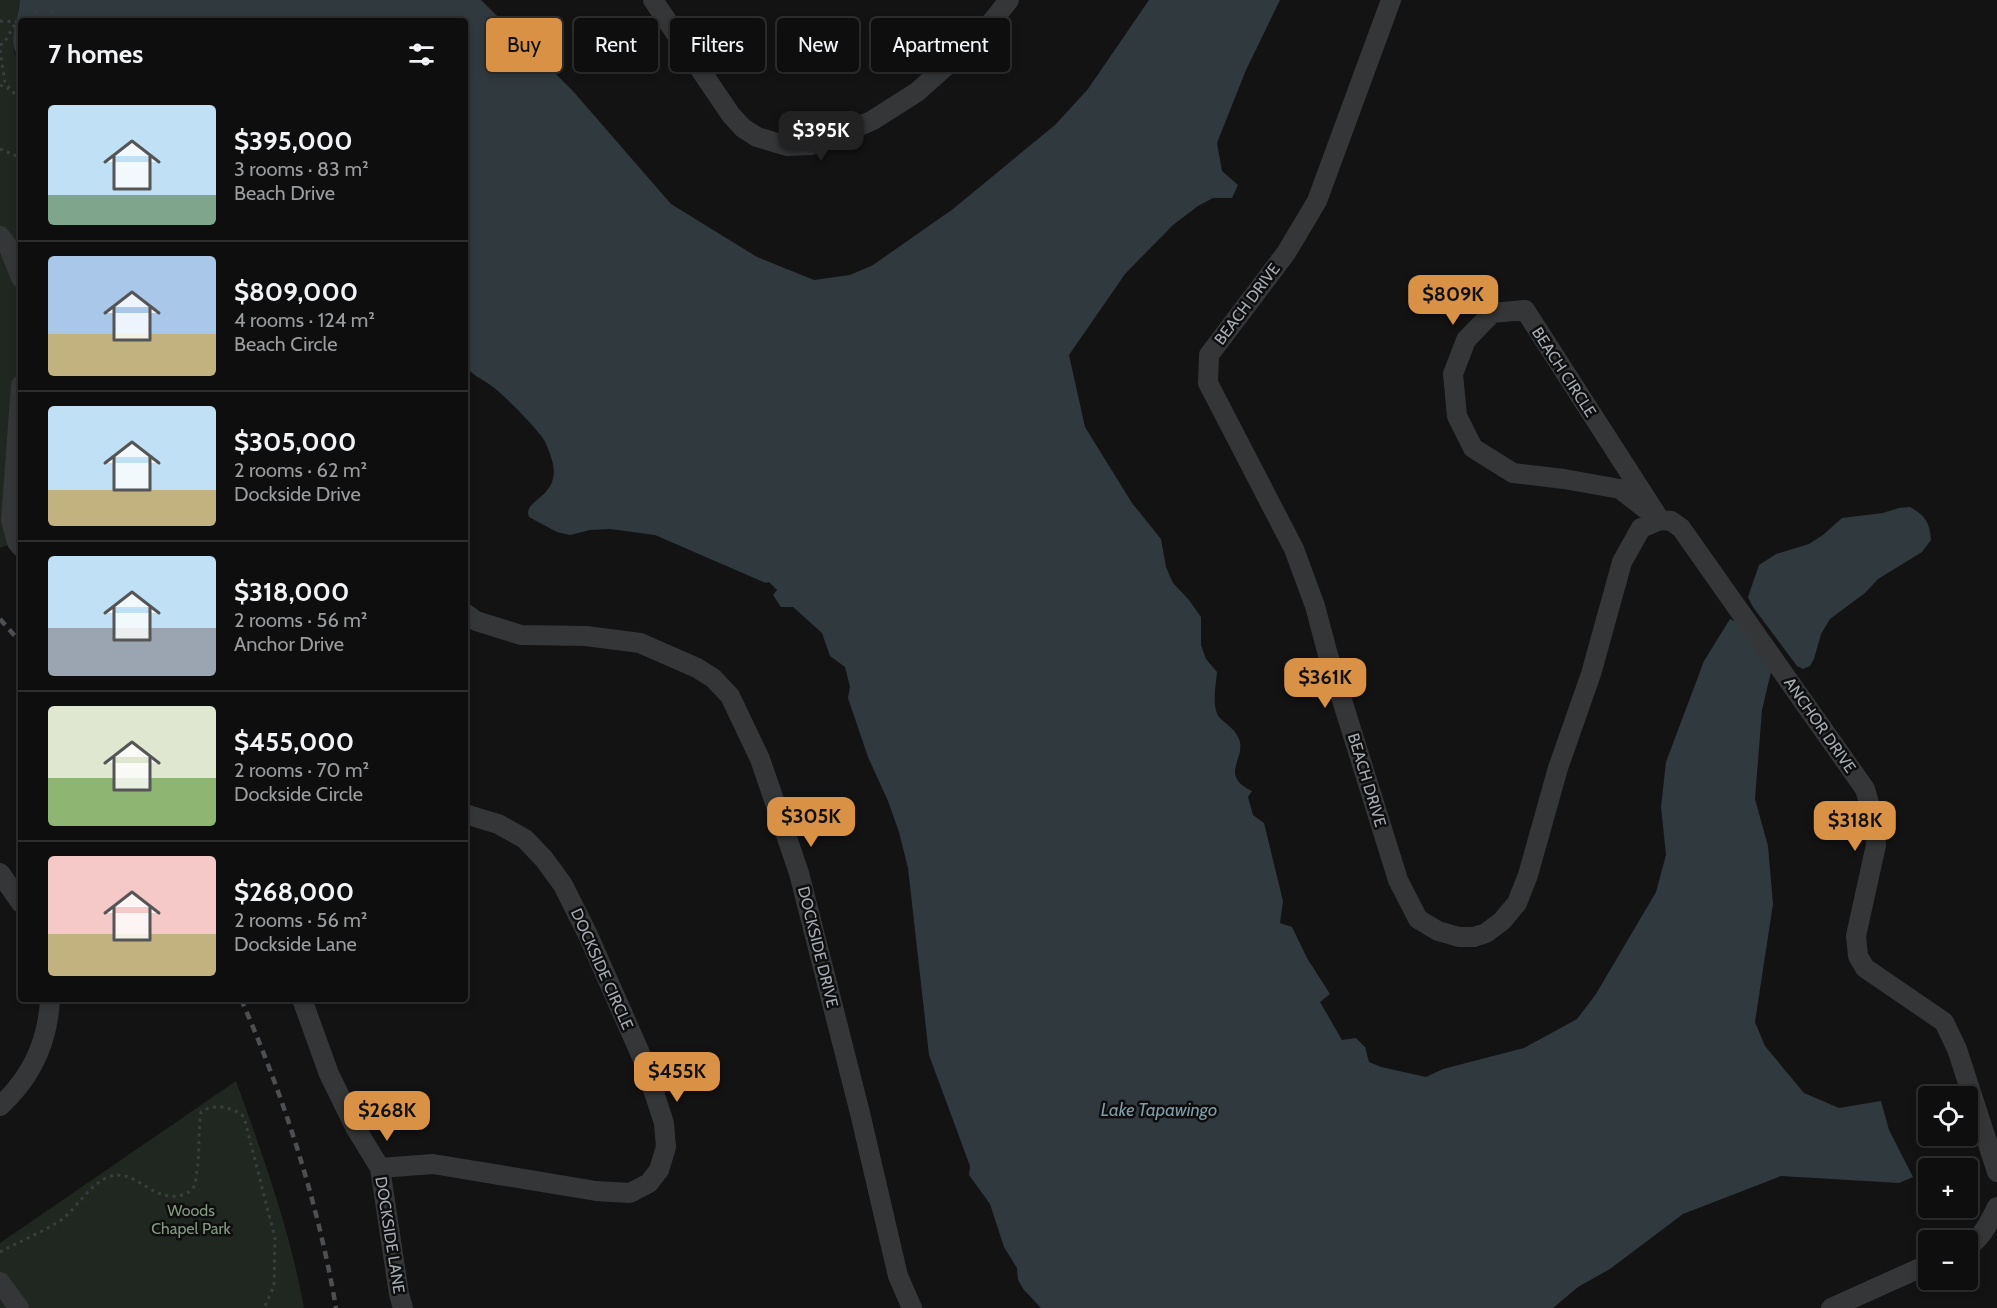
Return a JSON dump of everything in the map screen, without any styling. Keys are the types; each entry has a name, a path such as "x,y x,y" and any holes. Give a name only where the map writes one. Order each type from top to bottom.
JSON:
{"street":[{"path":"653,0 731,115 743,128 757,137 788,146 811,145 834,138 873,120 917,92 982,34 1009,0"},
{"name":"BEACH DRIVE","path":"1391,0 1317,201 1286,253 1209,354 1208,383 1294,549 1316,606 1328,655 1398,880 1418,919 1437,931 1459,937 1474,937 1486,933 1502,921 1516,903 1528,875 1558,768 1591,674 1622,562 1641,528 1660,520"},
{"path":"10,243 18,268"},
{"name":"BEACH CIRCLE","path":"1525,310 1660,520 1620,489 1513,473 1473,448 1456,416 1453,374 1466,340 1492,313 1525,310"},
{"path":"18,426 11,520 18,544"},
{"name":"ANCHOR DRIVE","path":"1660,520 1671,521 1682,528 1865,789 1875,820 1876,845 1856,936 1858,956 1865,968 1944,1022 1957,1049 1997,1172"},
{"name":"DOCKSIDE DRIVE","path":"468,615 476,621 521,635 586,636 640,643 697,668 713,678 730,696 760,759 799,873 860,1113 898,1276 912,1308"},
{"name":"DOCKSIDE CIRCLE","path":"380,1168 433,1164 596,1191 630,1193 649,1183 659,1170 666,1147 664,1123 644,1062 588,935 563,885 544,859 525,839 498,824 468,815"},
{"path":"0,873 18,899"},
{"path":"0,1106 26,1079 39,1052 49,1022 50,1002"},
{"name":"DOCKSIDE LANE","path":"303,1002 329,1074 355,1127 380,1168 403,1308"},
{"path":"1978,1238 1997,1207"},
{"path":"1831,1308 1918,1269"},
{"path":"0,1282 19,1308"}],"path":[{"path":"34,18 36,6"},
{"path":"52,18 53,8"},
{"path":"0,21 16,22 4,43 0,45"},
{"path":"0,50 5,83 18,98"},
{"path":"0,85 12,91"},
{"path":"0,149 18,156"},
{"path":"0,1252 33,1237 63,1219 107,1178 120,1175 135,1180 166,1197 177,1197 189,1192 195,1185 201,1112 207,1108 224,1107 238,1110 244,1117 275,1238 274,1287 264,1308"}],"green space":[{"path":"0,0 20,0 14,52 18,59 18,246 10,248 18,270 17,542 0,548"},
{"name":"Woods Chapel Park","path":"236,1081 266,1165 291,1250 304,1308 0,1308 0,1243"}],"water":[{"name":"Lake Tapawingo","path":"20,0 481,0 499,18 486,18 486,72 554,72 671,204 757,257 814,280 850,275 873,265 953,209 1055,125 1088,89 1149,0 1280,0 1246,70 1217,143 1222,171 1238,185 1232,198 1213,198 1173,225 1125,274 1069,355 1085,427 1132,503 1161,539 1166,567 1173,583 1201,617 1201,645 1206,659 1217,672 1215,696 1217,714 1239,739 1240,753 1235,773 1242,785 1252,791 1248,797 1253,815 1264,823 1283,901 1280,923 1292,927 1307,958 1330,994 1320,1002 1342,1040 1356,1038 1365,1047 1369,1062 1426,1077 1443,1069 1524,1048 1577,1019 1596,994 1656,892 1666,855 1661,807 1666,762 1704,661 1730,619 1740,624 1771,672 1762,710 1755,799 1768,846 1773,904 1755,1022 1765,1046 1804,1093 1839,1108 1881,1101 1889,1130 1913,1177 1899,1183 1781,1176 1683,1214 1610,1269 1578,1287 1553,1308 1041,1308 1018,1280 1017,1268 1004,1247 990,1204 969,1175 970,1166 929,1055 908,868 899,832 868,757 848,698 850,687 845,667 830,656 822,633 793,607 781,607 773,595 777,590 769,582 766,583 655,535 610,529 590,530 570,535 557,532 529,517 528,511 531,505 543,495 553,480 554,469 547,446 538,432 511,403 468,369 468,18 18,18 18,58 13,40"},
{"path":"1910,507 1926,520 1931,540 1922,552 1878,579 1865,593 1830,619 1821,634 1810,666 1803,669 1797,666 1748,597 1759,565 1776,554 1809,544 1842,518"}],"railway":[{"path":"0,619 18,640"},
{"path":"242,1002 298,1150 320,1229 336,1308"}]}
